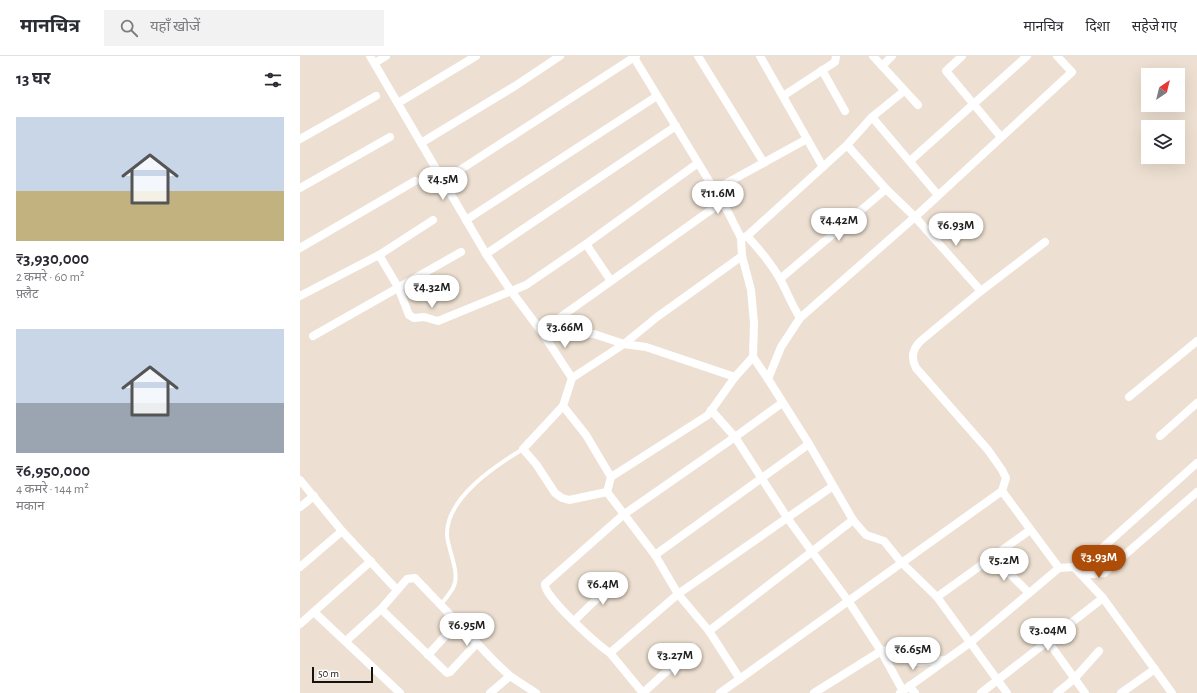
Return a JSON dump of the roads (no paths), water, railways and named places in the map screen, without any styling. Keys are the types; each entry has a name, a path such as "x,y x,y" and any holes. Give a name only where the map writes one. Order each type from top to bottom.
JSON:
{"street":[{"path":"386,56 372,60 486,254 511,291 541,330 572,378"},
{"path":"398,103 476,56"},
{"path":"421,143 515,86 560,56"},
{"path":"443,181 634,56 714,190 744,237 762,253 780,278 788,297 800,318"},
{"path":"698,56 764,163"},
{"path":"760,56 823,167"},
{"path":"783,96 835,62 836,56"},
{"path":"873,56 918,105"},
{"path":"882,66 892,56"},
{"path":"962,56 946,71 1001,137"},
{"path":"910,162 1027,56"},
{"path":"768,379 781,347 800,318 915,217 1072,72 1057,56"},
{"path":"822,70 846,111"},
{"path":"904,91 872,117 823,167 744,237 742,256 751,290 754,323 753,357 809,444 853,520 866,535 884,541 901,562 937,597 1007,693"},
{"path":"300,140 376,96"},
{"path":"466,220 657,96"},
{"path":"872,117 938,195"},
{"path":"486,254 676,126"},
{"path":"300,188 390,137"},
{"path":"714,190 807,139"},
{"path":"847,144 886,189 915,217 981,291"},
{"path":"379,255 398,287 410,315 414,318 424,318 438,321 526,285 586,244 698,163"},
{"path":"301,244 415,182"},
{"path":"780,278 886,189"},
{"path":"541,330 722,202"},
{"path":"300,296 379,255 433,220"},
{"path":"720,693 1002,491 1006,478 1002,470 988,450 912,362 913,354 918,343 981,291 1045,242"},
{"path":"586,244 611,281"},
{"path":"313,336 461,252"},
{"path":"607,492 569,500 562,498 555,493 536,464 523,449 562,406 572,378 624,344 657,317 742,256"},
{"path":"541,330 594,334 624,344 646,347 735,377"},
{"path":"1129,397 1197,341"},
{"path":"607,492 611,477 699,421 711,410 735,377 753,357"},
{"path":"693,647 643,693 610,653 574,621 546,590 545,584 624,515 735,438 782,403"},
{"path":"1160,436 1197,403"},
{"path":"562,406 586,435 611,477"},
{"path":"711,410 735,438 788,518 848,602 904,690 915,693"},
{"path":"655,555 761,477 809,444"},
{"path":"1082,575 1091,558 1197,463"},
{"path":"300,480 342,531 397,590"},
{"path":"610,653 678,594 833,486"},
{"path":"1002,491 1059,568"},
{"path":"607,492 655,555 678,594 709,631 740,679"},
{"path":"1082,575 1104,573 1197,492"},
{"path":"300,507 314,496"},
{"path":"709,631 853,520"},
{"path":"937,597 1030,530"},
{"path":"300,567 342,531"},
{"path":"993,557 1029,593"},
{"path":"302,619 314,612 371,561"},
{"path":"904,690 971,642 1059,568 1074,567 1103,598 1172,693"},
{"path":"346,641 381,609 407,579 415,578 440,606 510,676 536,693"},
{"path":"574,621 618,578"},
{"path":"981,693 1047,640 1103,598"},
{"path":"381,609 444,671 450,672 477,643"},
{"path":"314,612 400,693"},
{"path":"428,655 457,623"},
{"path":"1047,640 1085,693"},
{"path":"814,693 880,651 895,649 918,662 946,660"},
{"path":"1057,693 1074,679 1099,651"},
{"path":"1121,693 1155,669"},
{"path":"490,693 510,676"}],"lane":[{"path":"440,606 454,587 455,576 447,535 450,518 457,504 469,490 506,460 523,449"}]}
